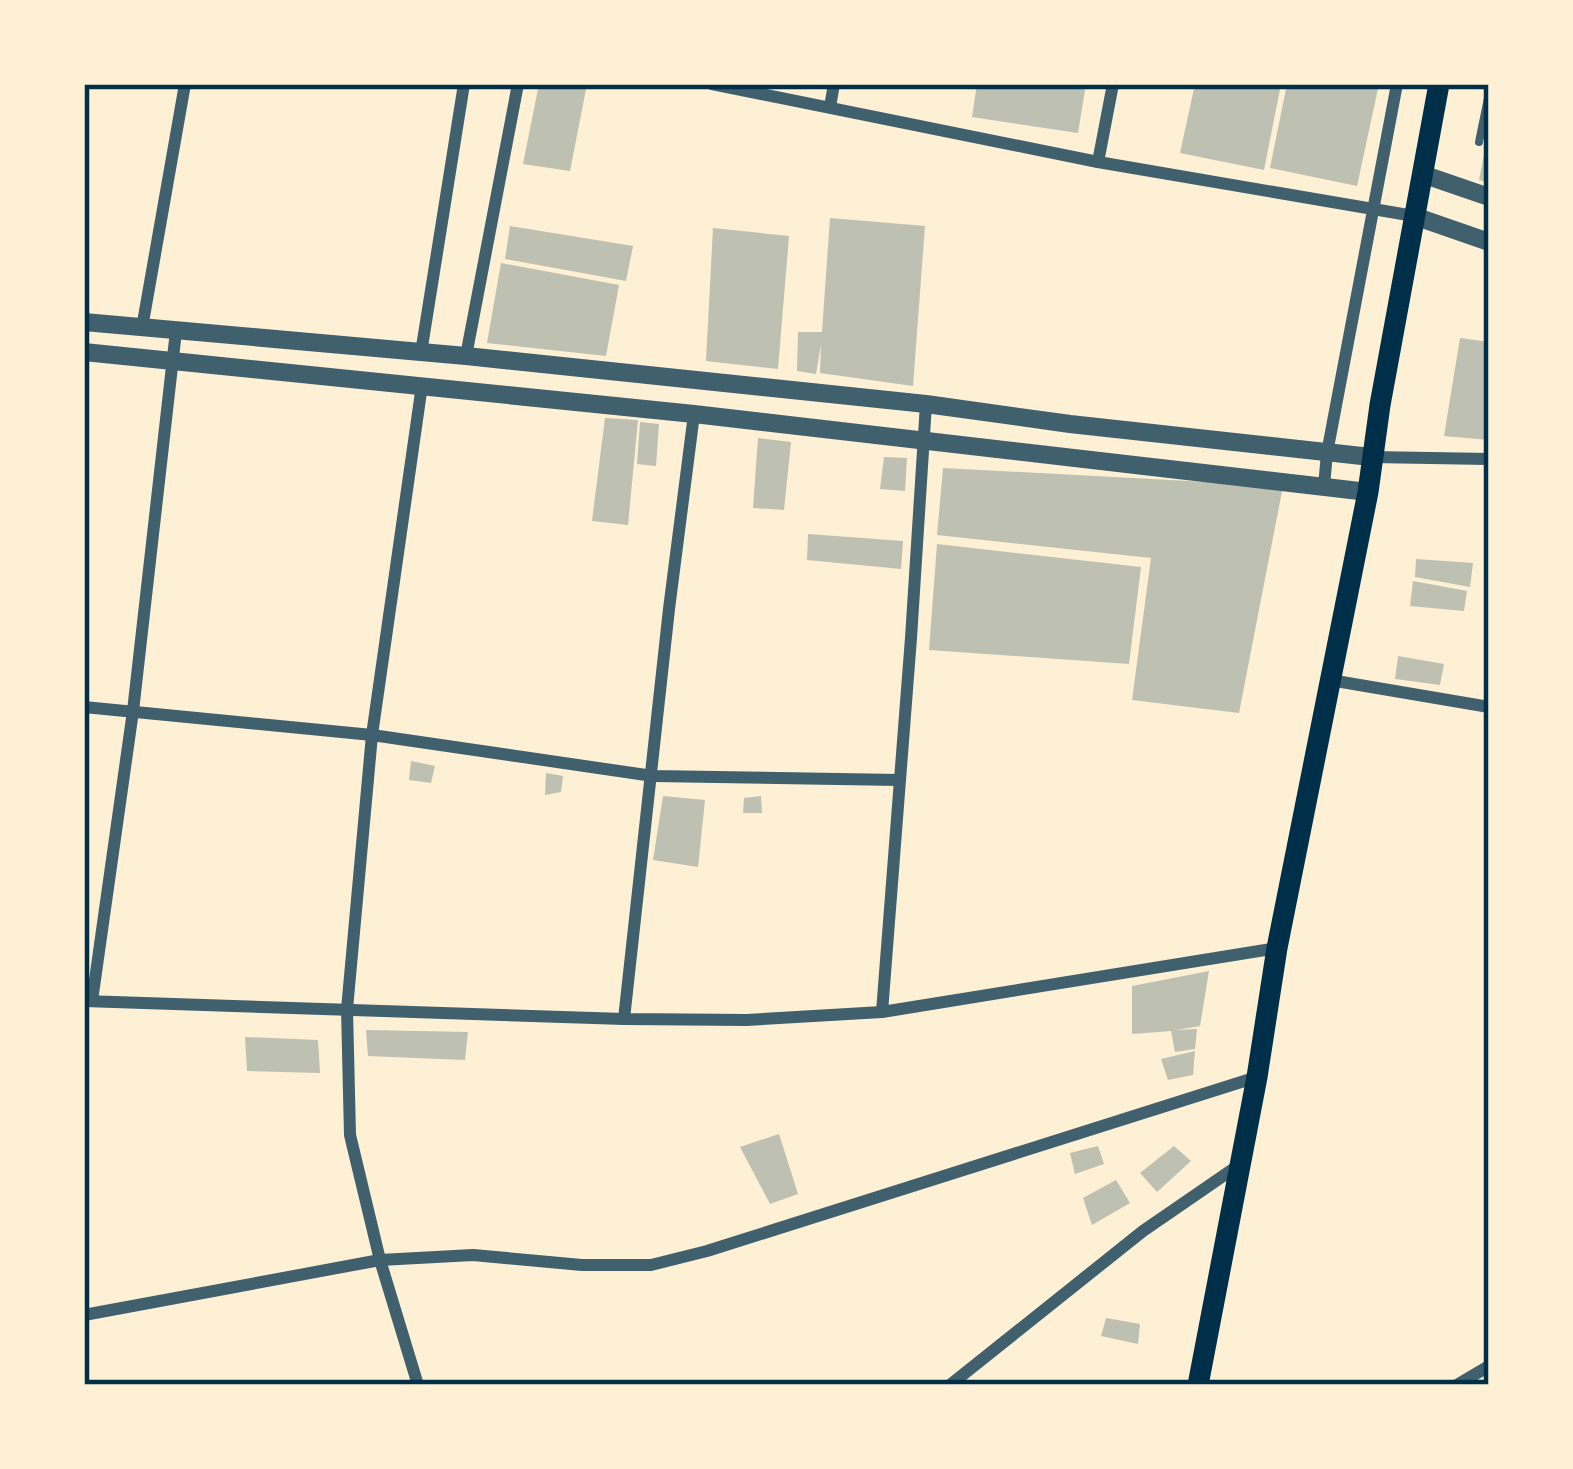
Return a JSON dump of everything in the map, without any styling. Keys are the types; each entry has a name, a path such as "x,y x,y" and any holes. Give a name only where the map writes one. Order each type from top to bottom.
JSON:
{"main road":[{"path":"1198,1385 1439,84"}],"street":[{"path":"142,328 184,84"},
{"path":"421,352 464,84"},
{"path":"466,356 518,84"},
{"path":"712,84 1098,162 1414,216 1489,242"},
{"path":"830,107 834,84"},
{"path":"1098,162 1113,84"},
{"path":"1324,487 1397,84"},
{"path":"1422,174 1489,197"},
{"path":"84,322 926,404 1327,453 1489,459"},
{"path":"176,331 133,711 88,1001 747,1020 882,1012 1277,948"},
{"path":"84,352 694,414 1367,492"},
{"path":"418,1385 380,1260 350,1135 347,1010 372,735 422,385"},
{"path":"764,422 771,389"},
{"path":"882,1012 926,404"},
{"path":"625,1019 694,414"},
{"path":"1330,680 1489,707"},
{"path":"84,707 372,735 652,776 899,780"},
{"path":"84,1316 380,1260 473,1256 651,1265 1257,1077"},
{"path":"950,1385 1143,1231 1239,1165"},
{"path":"1456,1385 1489,1366"}],"lane":[{"path":"1479,142 1489,93"}],"building":[{"path":"539,84 587,84 570,171 523,164"},
{"path":"977,84 1086,84 1078,133 972,117"},
{"path":"1195,84 1281,84 1264,170 1180,153"},
{"path":"1287,84 1379,84 1357,186 1270,168"},
{"path":"1489,139 1489,183 1479,180"},
{"path":"830,218 925,226 913,386 820,373 821,344 816,374 797,371 798,332 822,332"},
{"path":"510,226 633,246 626,281 505,259"},
{"path":"713,228 789,236 778,369 706,361"},
{"path":"501,263 619,285 606,356 487,343"},
{"path":"1460,338 1489,342 1489,440 1444,436"},
{"path":"605,418 638,420 628,525 592,521"},
{"path":"640,422 659,424 656,466 637,464"},
{"path":"758,438 791,442 784,510 753,508"},
{"path":"884,457 907,458 905,491 880,489"},
{"path":"943,468 1283,486 1239,713 1132,700 1151,558 937,535"},
{"path":"808,534 903,541 901,569 807,560"},
{"path":"937,544 1141,567 1129,664 929,650"},
{"path":"1416,559 1473,563 1470,587 1415,577"},
{"path":"1413,581 1467,591 1464,611 1410,606"},
{"path":"1398,656 1444,664 1440,685 1395,679"},
{"path":"411,761 435,766 431,783 409,780"},
{"path":"546,773 563,776 561,792 545,795"},
{"path":"663,796 705,800 698,867 653,860"},
{"path":"761,796 762,813 743,813 744,798"},
{"path":"1209,971 1200,1026 1176,1030 1197,1029 1195,1049 1175,1052 1171,1031 1132,1034 1132,986"},
{"path":"366,1030 468,1032 465,1060 368,1056"},
{"path":"245,1037 318,1040 320,1073 247,1071"},
{"path":"1195,1051 1193,1075 1168,1080 1161,1059"},
{"path":"779,1134 798,1194 770,1204 740,1147"},
{"path":"1098,1146 1104,1164 1075,1174 1070,1153"},
{"path":"1174,1146 1191,1161 1157,1192 1140,1173"},
{"path":"1116,1180 1130,1203 1092,1225 1083,1198"},
{"path":"1106,1318 1140,1324 1138,1344 1101,1336"}]}
